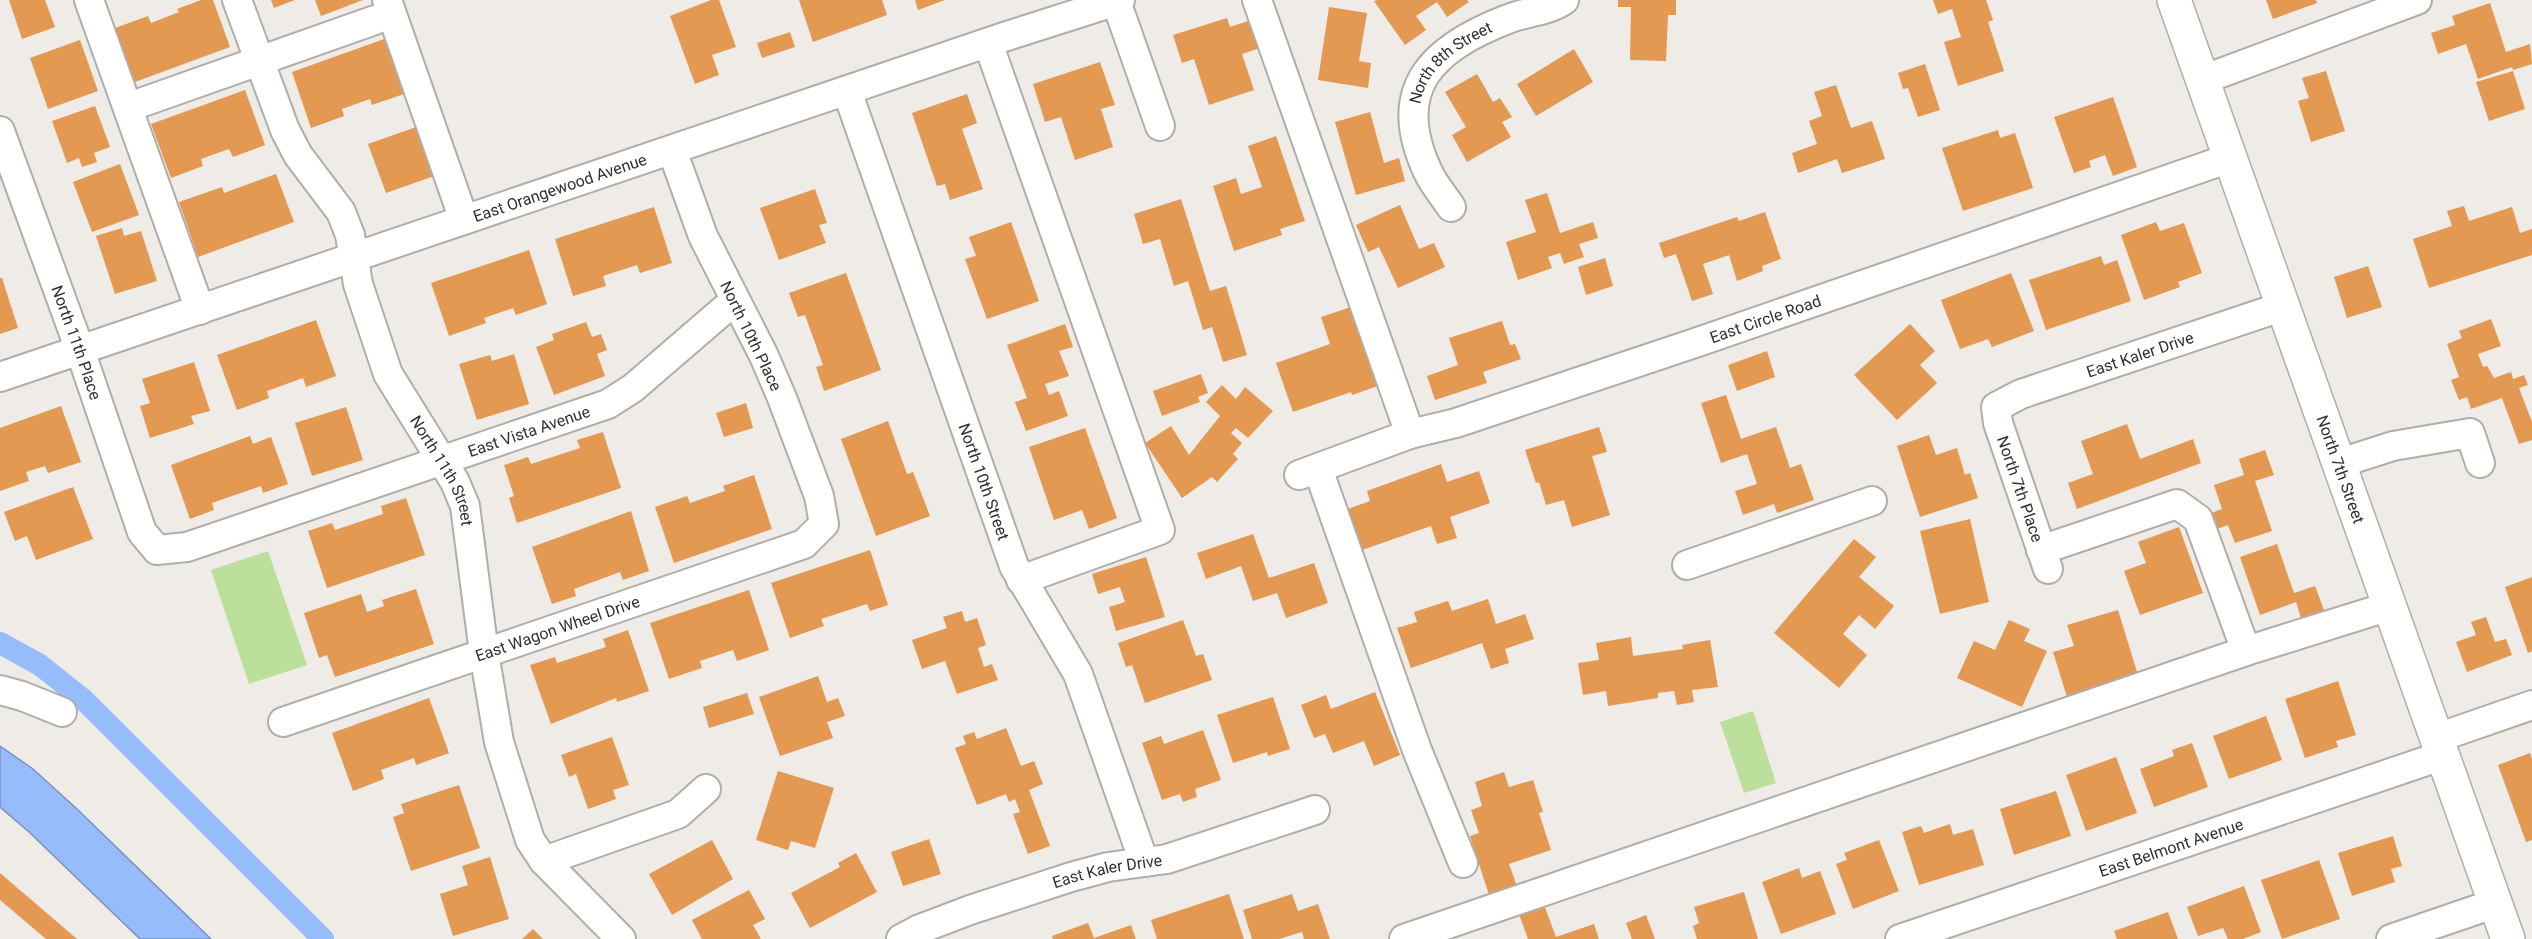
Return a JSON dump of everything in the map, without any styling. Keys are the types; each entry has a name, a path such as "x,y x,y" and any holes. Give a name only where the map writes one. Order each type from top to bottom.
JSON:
{"main road":[{"name":"North 7th Street","path":"2174,0 2508,939"}],"street":[{"path":"89,0 200,310"},
{"name":"North 11th Street","path":"237,0 285,130 297,155 326,189 341,212 350,234 358,284 388,374 455,482 465,506 484,653 499,742 530,840 544,861 621,939"},
{"path":"1257,0 1410,434"},
{"name":"North 8th Street","path":"1451,207 1429,174 1417,145 1413,123 1414,100 1420,80 1439,57 1479,31 1564,0"},
{"path":"2202,80 2417,0"},
{"path":"1118,1 1160,126"},
{"name":"East Orangewood Avenue","path":"0,377 988,43 1085,5 1118,1"},
{"path":"143,102 260,61 381,10 464,220"},
{"path":"988,43 1160,530 1021,580"},
{"name":"North 10th Street","path":"847,91 1014,566 1078,674 1144,862"},
{"name":"North 11th Place","path":"0,131 80,350 142,532 157,550"},
{"name":"North 10th Place","path":"672,150 703,237 764,356 782,399 819,496 824,524"},
{"name":"East Circle Road","path":"1463,863 1308,472 1410,434 1456,423 1695,343 2230,158"},
{"name":"East Vista Avenue","path":"157,550 187,548 608,404 633,388 734,301"},
{"name":"East Kaler Drive","path":"1996,407 2021,394 2284,306"},
{"name":"North 7th Place","path":"1996,407 1998,423 2044,560 2177,504 2198,519 2246,651"},
{"path":"2340,463 2393,446 2470,433 2480,463"},
{"path":"1687,565 1872,501"},
{"name":"East Wagon Wheel Drive","path":"283,723 804,544 824,524"},
{"path":"1404,939 2246,651 2390,606"},
{"path":"0,690 62,712"},
{"name":"East Belmont Avenue","path":"1900,939 2441,746 2532,705"},
{"path":"544,861 678,813 706,789"},
{"name":"East Kaler Drive","path":"902,939 920,929 970,910 1071,877 1108,867 1167,859 1203,849 1315,810"},
{"path":"2391,939 2496,903"}],"green space":[{"path":"268,551 307,665 249,684 211,570"},
{"path":"1753,711 1776,783 1744,793 1720,722"}],"water":[{"path":"0,746 33,769 77,809 211,939 140,939 0,807"}],"building":[{"path":"9,0 45,0 55,27 22,39"},
{"path":"201,0 213,0 230,47 135,82 115,28 148,16 151,23 179,12 177,9"},
{"path":"271,0 295,0 274,8"},
{"path":"315,0 363,0 321,16"},
{"path":"711,0 719,0 736,47 712,55 719,75 695,84 670,16"},
{"path":"799,0 882,0 887,15 813,42"},
{"path":"915,0 945,0 918,10"},
{"path":"1467,0 1469,2 1447,17 1437,2 1416,16 1426,30 1405,45 1374,1"},
{"path":"1618,0 1676,0 1676,15 1668,15 1666,61 1630,60 1631,7 1618,7"},
{"path":"1933,0 1986,0 1993,20 1988,22 2004,71 1958,86 1944,42 1961,37 1952,9 1938,14"},
{"path":"2266,0 2316,0 2317,3 2273,19"},
{"path":"2490,3 2506,52 2530,44 2532,64 2513,70 2512,67 2478,79 2466,44 2438,54 2431,33 2455,25 2452,16"},
{"path":"1329,7 1367,13 1359,61 1371,63 1368,88 1318,80"},
{"path":"1227,18 1230,27 1251,20 1260,48 1242,54 1254,90 1209,105 1194,59 1182,63 1173,35"},
{"path":"790,32 795,47 762,58 757,43"},
{"path":"387,38 407,93 372,105 370,99 342,109 344,116 311,128 292,72"},
{"path":"80,40 98,91 48,109 30,58"},
{"path":"1574,49 1593,82 1536,116 1517,84"},
{"path":"1100,62 1115,105 1101,109 1113,147 1075,160 1061,117 1045,122 1033,84"},
{"path":"1925,64 1940,110 1918,117 1908,88 1903,89 1898,73"},
{"path":"2326,71 2345,131 2311,142 2298,101 2309,98 2302,78"},
{"path":"2513,71 2525,109 2489,121 2476,82"},
{"path":"1477,74 1493,102 1500,98 1512,117 1502,122 1511,137 1467,162 1452,135 1466,127 1445,92"},
{"path":"1836,85 1851,128 1872,121 1885,159 1842,173 1837,159 1798,173 1792,153 1817,144 1809,121 1822,116 1814,92"},
{"path":"245,90 265,145 233,157 229,149 201,159 203,166 171,178 151,124"},
{"path":"967,94 977,123 962,129 983,189 950,200 945,184 937,186 912,113"},
{"path":"2113,97 2137,167 2113,176 2105,155 2089,161 2091,167 2074,173 2054,117"},
{"path":"95,106 110,147 94,153 97,162 82,167 79,158 67,163 52,121"},
{"path":"1370,112 1384,163 1399,158 1405,181 1356,195 1335,122"},
{"path":"419,126 437,175 386,193 368,144"},
{"path":"1998,130 2000,138 2015,133 2033,188 1963,211 1942,148"},
{"path":"1276,136 1305,221 1280,229 1282,235 1234,251 1213,186 1236,178 1241,194 1262,187 1248,146"},
{"path":"120,164 139,215 92,232 73,182"},
{"path":"276,174 294,222 198,257 179,202 222,187 224,193"},
{"path":"815,189 827,223 819,225 826,243 779,260 760,208"},
{"path":"1547,193 1560,233 1593,222 1598,238 1579,244 1584,257 1564,264 1560,253 1548,257 1552,268 1518,280 1506,242 1536,232 1525,200"},
{"path":"1181,199 1210,291 1226,286 1247,355 1223,362 1212,327 1203,330 1188,281 1174,286 1160,239 1143,244 1134,214"},
{"path":"1400,205 1419,249 1434,243 1445,267 1398,288 1379,247 1368,252 1356,225"},
{"path":"2464,206 2469,221 2512,207 2520,233 2532,229 2532,255 2429,288 2413,239 2452,226 2447,211"},
{"path":"654,207 672,263 640,273 637,265 603,276 606,286 573,296 555,239"},
{"path":"1765,212 1781,259 1762,266 1763,271 1737,281 1729,255 1703,264 1713,294 1692,301 1676,254 1664,258 1659,243 1737,217 1739,221"},
{"path":"1011,222 1039,301 987,319 965,259 976,256 969,237"},
{"path":"2156,222 2160,231 2184,223 2202,273 2178,282 2180,287 2144,300 2121,235"},
{"path":"122,228 124,236 141,231 157,281 115,294 96,236"},
{"path":"529,250 547,304 516,315 513,308 484,318 486,323 449,336 431,283"},
{"path":"2101,256 2104,265 2117,260 2131,301 2046,330 2029,280"},
{"path":"1605,258 1613,286 1586,295 1578,267"},
{"path":"2368,266 2382,307 2347,318 2334,277"},
{"path":"846,273 881,370 824,391 816,367 823,365 805,315 798,317 789,293"},
{"path":"2011,273 2034,331 1992,347 1988,339 1960,349 1941,300"},
{"path":"0,278 2,278 18,328 0,334"},
{"path":"1351,307 1378,386 1352,395 1351,392 1293,412 1276,363 1330,344 1321,317"},
{"path":"2491,319 2501,346 2478,354 2483,367 2487,366 2494,378 2511,372 2513,379 2524,375 2528,385 2519,388 2532,422 2532,440 2519,444 2502,398 2471,409 2467,397 2459,400 2451,380 2459,377 2447,344 2462,338 2459,331"},
{"path":"316,320 336,376 306,387 303,378 267,391 269,398 237,410 217,355"},
{"path":"1502,321 1510,345 1515,344 1521,359 1483,372 1487,383 1435,400 1427,376 1458,365 1449,338"},
{"path":"586,322 592,337 601,334 607,350 597,354 605,376 554,395 536,347 554,340 552,334"},
{"path":"1065,324 1073,347 1059,351 1069,376 1045,384 1049,395 1059,391 1068,416 1026,431 1015,402 1027,398 1007,345"},
{"path":"1910,324 1935,351 1920,365 1937,383 1897,420 1854,375"},
{"path":"1767,351 1775,377 1737,391 1728,365"},
{"path":"514,354 529,404 477,420 459,364 490,355 492,361"},
{"path":"194,362 210,411 191,416 194,424 150,438 140,406 150,403 142,379"},
{"path":"1201,374 1208,393 1198,397 1200,402 1162,416 1153,391"},
{"path":"1222,385 1236,399 1245,387 1273,411 1248,438 1236,428 1231,433 1242,443 1233,454 1238,459 1217,482 1212,477 1182,498 1145,443 1171,426 1189,455 1220,416 1206,402"},
{"path":"1726,395 1741,439 1776,427 1790,468 1801,464 1814,500 1777,513 1774,504 1743,515 1735,491 1757,484 1747,454 1721,463 1701,403"},
{"path":"746,403 753,428 724,437 716,413"},
{"path":"61,406 81,462 48,473 45,466 26,472 29,481 0,491 0,428"},
{"path":"346,407 363,460 312,476 295,423"},
{"path":"888,421 907,474 913,472 930,516 876,536 841,439"},
{"path":"2127,424 2140,459 2193,439 2201,463 2077,509 2068,483 2093,474 2081,441"},
{"path":"1599,427 1607,452 1592,456 1610,515 1572,527 1564,500 1546,505 1525,450"},
{"path":"1085,428 1117,518 1089,529 1082,510 1054,520 1029,447"},
{"path":"603,432 621,488 517,523 509,498 514,496 504,465 528,457 531,464 580,448 577,440"},
{"path":"1929,435 1936,455 1957,448 1965,475 1970,473 1978,498 1920,517 1897,446"},
{"path":"250,436 253,444 271,437 288,484 263,493 261,486 212,503 214,510 190,519 171,465"},
{"path":"2265,450 2274,475 2255,481 2272,531 2235,543 2228,525 2212,531 2206,515 2222,509 2214,485 2244,475 2239,459"},
{"path":"1441,464 1447,482 1479,471 1490,503 1450,517 1457,538 1437,544 1431,526 1362,550 1348,509 1370,501 1367,491"},
{"path":"754,475 772,529 674,563 655,507 687,496 690,503 725,491 723,486"},
{"path":"73,487 93,539 36,560 27,536 15,541 4,512"},
{"path":"406,498 425,555 327,588 308,531 332,523 335,530 383,514 381,506"},
{"path":"631,511 649,571 623,580 620,572 574,589 576,596 552,604 532,547"},
{"path":"1970,519 1989,602 1940,614 1920,531"},
{"path":"2179,527 2203,593 2140,615 2124,571 2146,563 2138,542"},
{"path":"1253,534 1269,578 1314,563 1328,603 1286,618 1277,593 1253,601 1241,566 1206,579 1197,553"},
{"path":"1854,539 1876,557 1859,577 1894,606 1875,629 1859,615 1843,634 1867,655 1839,688 1774,633"},
{"path":"2277,544 2294,593 2315,586 2324,610 2301,618 2296,602 2260,615 2240,557"},
{"path":"870,550 888,605 870,611 867,604 821,619 824,626 790,638 771,583"},
{"path":"1146,557 1165,617 1116,631 1109,607 1125,602 1120,587 1098,594 1092,574"},
{"path":"2532,577 2532,651 2528,653 2505,587"},
{"path":"416,589 434,644 335,677 327,655 319,658 304,613 361,594 367,612 384,606 382,600"},
{"path":"749,590 769,650 737,661 733,650 700,661 702,668 669,679 650,623"},
{"path":"1488,599 1496,624 1525,614 1534,639 1505,649 1509,663 1491,669 1482,643 1411,668 1397,628 1417,622 1414,612 1448,601 1452,611"},
{"path":"2118,610 2138,675 2067,697 2053,652 2074,646 2067,625"},
{"path":"962,611 965,622 977,618 986,645 978,648 984,667 992,664 998,680 957,694 945,661 922,669 912,640 947,628 943,617"},
{"path":"2486,617 2495,642 2506,639 2512,655 2467,672 2456,642 2476,635 2471,622"},
{"path":"1183,620 1196,656 1203,654 1212,680 1145,703 1132,665 1126,667 1118,643"},
{"path":"2009,620 2030,629 2024,641 2047,651 2022,707 1957,678 1974,641 1995,650"},
{"path":"628,630 649,691 617,702 616,698 551,724 530,665 555,657 557,663 606,647 603,639"},
{"path":"1631,637 1633,656 1683,649 1682,645 1710,640 1718,687 1692,690 1694,702 1677,705 1674,691 1658,693 1658,698 1608,706 1606,691 1583,695 1578,663 1599,660 1596,643"},
{"path":"818,676 827,702 838,698 845,716 827,722 833,738 780,756 759,697"},
{"path":"2338,681 2356,735 2336,741 2338,747 2305,758 2285,699"},
{"path":"1375,692 1400,755 1374,766 1364,741 1333,753 1325,734 1314,738 1301,705 1326,695 1331,709"},
{"path":"747,693 754,714 709,728 703,707"},
{"path":"1273,697 1290,749 1268,756 1267,752 1233,763 1217,715"},
{"path":"429,698 449,753 416,765 414,758 381,770 384,779 353,791 332,733"},
{"path":"2266,716 2282,760 2229,779 2213,736"},
{"path":"1006,728 1021,766 1034,761 1043,784 1029,790 1050,846 1028,854 1013,814 1020,812 1015,799 1009,802 1006,794 977,805 955,748 966,744 963,736 974,732 977,739"},
{"path":"1203,730 1221,780 1195,789 1197,797 1183,802 1180,794 1162,800 1142,743 1161,736 1164,744"},
{"path":"612,737 629,785 613,790 616,799 588,809 576,774 569,777 561,755"},
{"path":"2192,743 2208,787 2154,807 2140,769 2174,756 2172,750"},
{"path":"2530,753 2532,759 2532,840 2526,842 2498,765"},
{"path":"2116,757 2137,813 2086,831 2066,775"},
{"path":"778,771 834,788 815,848 791,841 788,850 756,840"},
{"path":"1504,772 1509,787 1533,780 1543,812 1539,813 1551,850 1509,864 1518,889 1490,898 1470,836 1479,833 1471,810 1482,806 1475,782"},
{"path":"459,785 480,848 411,871 393,817 404,813 401,804"},
{"path":"2056,791 2071,836 2014,855 2000,809"},
{"path":"1950,824 1953,835 1973,829 1984,865 1919,885 1902,832 1921,826 1924,833"},
{"path":"2393,836 2402,866 2391,869 2395,882 2352,896 2338,853"},
{"path":"929,839 941,874 903,886 891,852"},
{"path":"712,840 733,879 672,915 649,874"},
{"path":"1879,840 1899,891 1853,909 1836,864 1847,860 1844,853"},
{"path":"856,853 877,892 810,928 791,893 840,867 838,863"},
{"path":"490,857 509,919 453,936 440,894 468,885 462,866"},
{"path":"2319,860 2340,919 2282,939 2261,880"},
{"path":"1799,868 1802,878 1820,871 1836,914 1781,934 1762,882"},
{"path":"0,873 77,939 46,939 0,900"},
{"path":"2244,886 2261,932 2243,939 2228,939 2223,928 2198,936 2187,907"},
{"path":"749,890 765,919 753,925 761,939 702,939 692,920"},
{"path":"1744,892 1758,939 1697,939 1693,926 1699,923 1694,907"},
{"path":"1229,894 1244,939 1157,939 1151,920"},
{"path":"1292,894 1298,911 1318,904 1330,939 1304,939 1302,932 1279,939 1252,939 1243,910"},
{"path":"1543,902 1556,937 1594,924 1599,939 1528,939 1518,911"},
{"path":"2168,912 2178,939 2117,939 2114,931"},
{"path":"1646,915 1655,939 1632,939 1626,923"},
{"path":"1088,923 1094,938 1131,925 1136,939 1053,939 1052,936"},
{"path":"533,929 543,939 522,939"}],"waterway":[{"path":"0,643 40,665 84,700 323,939"}]}
